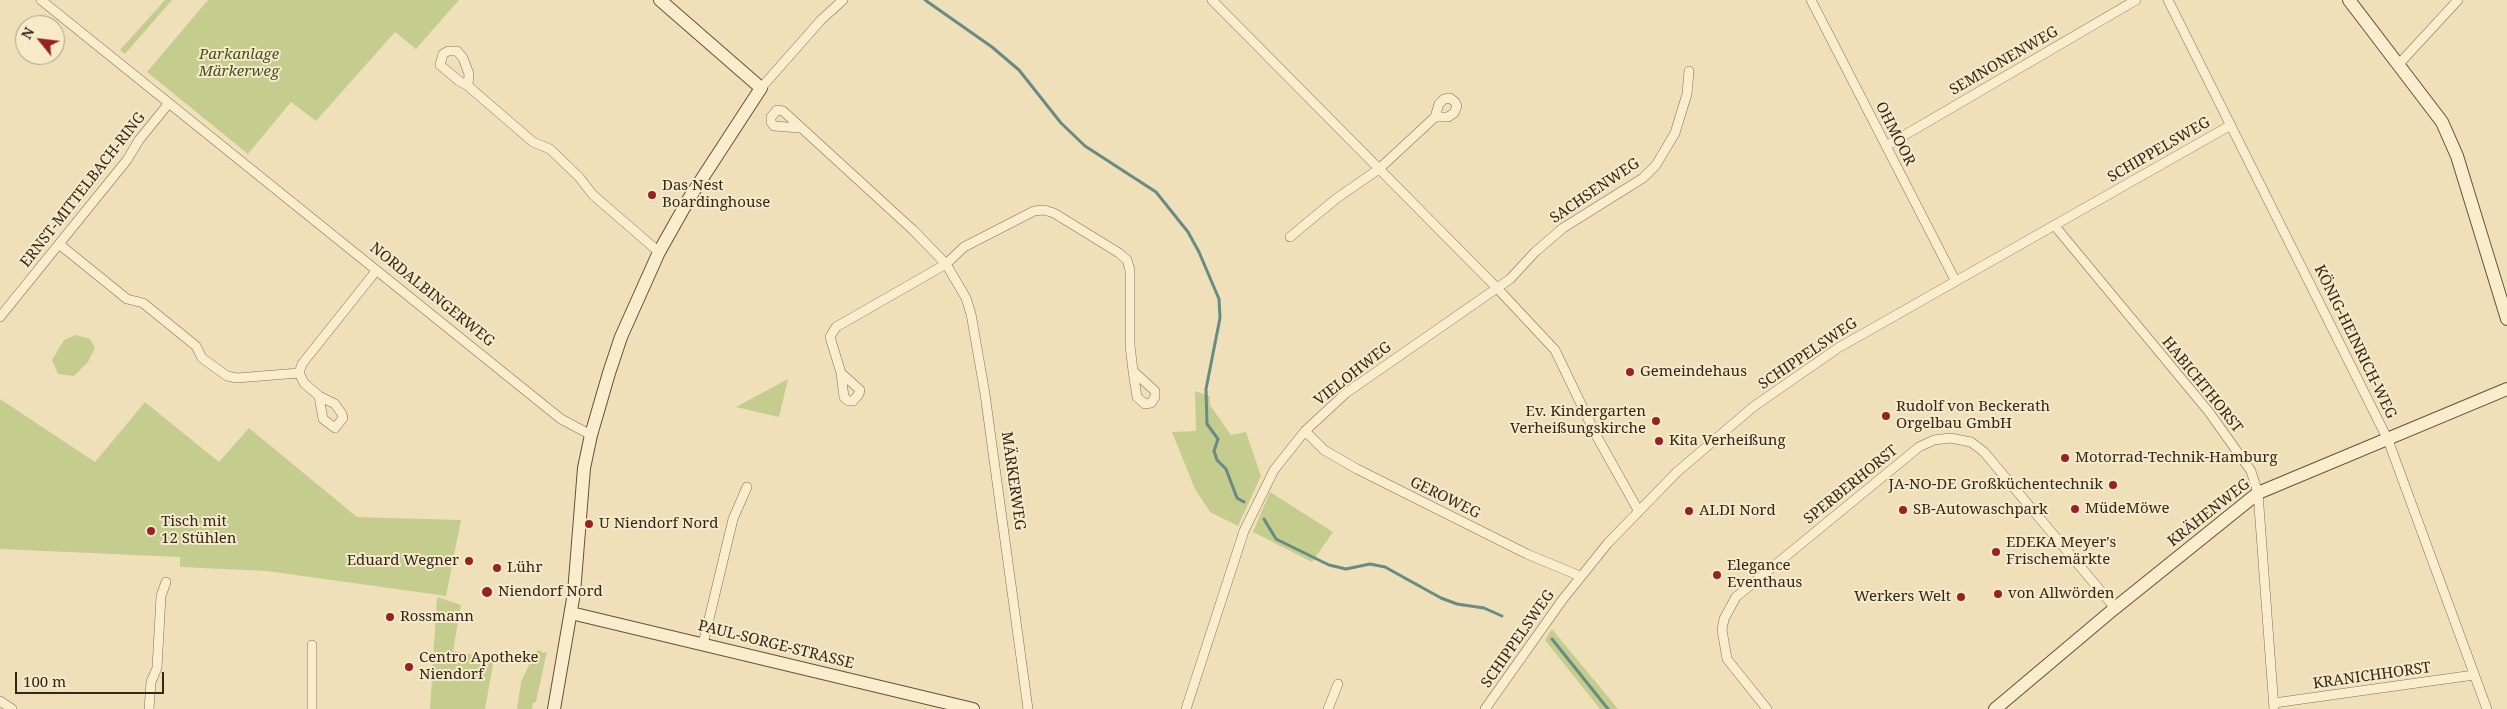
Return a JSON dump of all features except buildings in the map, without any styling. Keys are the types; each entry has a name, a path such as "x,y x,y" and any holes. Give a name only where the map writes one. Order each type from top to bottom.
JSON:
{"street":[{"name":"NORDALBINGERWEG","path":"42,0 561,419 590,435"},
{"path":"660,0 761,88"},
{"path":"554,709 576,584 581,489 590,435 621,337 659,252 690,197 761,88 816,25 843,0"},
{"path":"1212,0 1497,288 1555,350 1596,435 1638,510"},
{"name":"OHMOOR","path":"1811,0 1955,280"},
{"name":"SEMNONENWEG","path":"1886,146 2136,0"},
{"name":"KÖNIG-HEINRICH-WEG","path":"2168,0 2388,440 2487,709"},
{"path":"2349,0 2442,122 2457,156 2507,317"},
{"path":"2399,64 2458,0"},
{"name":"SACHSENWEG","path":"1497,288 1510,278 1550,238 1577,218 1627,189 1656,165 1675,134 1681,119 1689,71"},
{"path":"468,86 533,142 550,149 579,177 593,195 659,252"},
{"name":"ERNST-MITTELBACH-RING","path":"0,317 122,167 139,140 169,102"},
{"path":"1290,237 1337,198 1380,169 1435,117"},
{"name":"SCHIPPELSWEG","path":"1485,709 1580,576 1638,510 1723,432 1782,386 1838,348 2231,125"},
{"name":"MÄRKERWEG","path":"800,128 913,230 946,264 960,284 971,314 986,404 1028,709"},
{"path":"841,373 830,337 836,327 946,264 964,246 1034,211 1044,210 1054,213 1119,253 1126,260 1130,270 1130,345 1133,370"},
{"name":"HABICHTHORST","path":"2054,225 2237,450 2250,471 2258,493 2274,706"},
{"path":"58,244 127,299 143,303 196,346 202,358 227,376 244,378 299,373"},
{"path":"319,396 304,383 299,373 302,364 376,271"},
{"name":"VIELOHWEG","path":"1186,709 1246,526 1274,470 1306,430 1346,393 1497,288"},
{"name":"KRÄHENWEG","path":"1995,709 2115,608 2258,493 2507,389"},
{"name":"GEROWEG","path":"1306,430 1324,450 1358,469 1518,549 1580,576"},
{"name":"SPERBERHORST","path":"1767,709 1727,659 1722,630 1724,620 1736,597 1919,447 1934,440 1950,438 1970,442 1984,452 2115,608"},
{"path":"703,644 733,519 747,487"},
{"path":"149,709 151,682 157,668 161,596 166,582"},
{"name":"PAUL-SORGE-STRASSE","path":"571,613 974,709"},
{"path":"312,645 312,709"},
{"name":"KRANICHHORST","path":"2274,706 2474,675"},
{"path":"1328,709 1338,684"},
{"path":"0,701 12,709"}],"green space":[{"path":"165,0 172,0 125,54 120,50"},
{"name":"Parkanlage Märkerweg","path":"208,0 459,0 416,49 395,32 316,121 291,102 248,154 147,72"},
{"path":"76,335 90,339 95,348 88,362 74,376 58,374 52,360 64,340"},
{"path":"788,379 779,417 736,407"},
{"path":"1195,391 1210,396 1210,405 1231,435 1246,432 1261,476 1238,526 1210,512 1195,489 1172,432 1196,431"},
{"path":"0,399 95,462 145,402 219,462 249,428 357,517 461,520 446,596 267,571 180,567 180,557 0,549"},
{"path":"1270,492 1333,532 1312,562 1253,532"},
{"path":"437,597 461,605 453,651 494,659 485,709 430,709"},
{"path":"1552,629 1618,709 1600,709 1545,640"},
{"path":"539,650 544,653 547,651 536,702 533,703 532,709 517,709 521,682 535,652"}],"waterway":[{"path":"925,0 992,47 1019,70 1061,123 1085,146 1156,192 1188,232 1199,252 1219,299 1220,318 1206,389 1207,424 1218,439 1214,451 1217,460 1226,469 1237,498 1244,502"},
{"path":"1264,519 1276,539 1329,565 1346,569 1370,564 1385,567 1441,598 1457,604 1484,608 1502,616"},
{"path":"1552,639 1608,709"}],"place":[{"name":"Das Nest Boardinghouse","path":"652,195"},
{"name":"Gemeindehaus","path":"1630,372"},
{"name":"Rudolf von Beckerath Orgelbau GmbH","path":"1886,416"},
{"name":"Ev. Kindergarten Verheißungskirche","path":"1656,421"},
{"name":"Kita Verheißung","path":"1659,441"},
{"name":"Motorrad-Technik-Hamburg","path":"2065,458"},
{"name":"JA-NO-DE Großküchentechnik","path":"2113,485"},
{"name":"MüdeMöwe","path":"2075,509"},
{"name":"SB-Autowaschpark","path":"1903,510"},
{"name":"ALDI Nord","path":"1689,511"},
{"name":"U Niendorf Nord","path":"589,524"},
{"name":"Tisch mit 12 Stühlen","path":"151,531"},
{"name":"EDEKA Meyer's Frischemärkte","path":"1996,552"},
{"name":"Eduard Wegner","path":"469,561"},
{"name":"Lühr","path":"497,568"},
{"name":"Elegance Eventhaus","path":"1717,575"},
{"name":"Niendorf Nord","path":"487,592"},
{"name":"von Allwörden","path":"1998,594"},
{"name":"Werkers Welt","path":"1961,597"},
{"name":"Rossmann","path":"390,617"},
{"name":"Centro Apotheke Niendorf","path":"409,667"}]}
